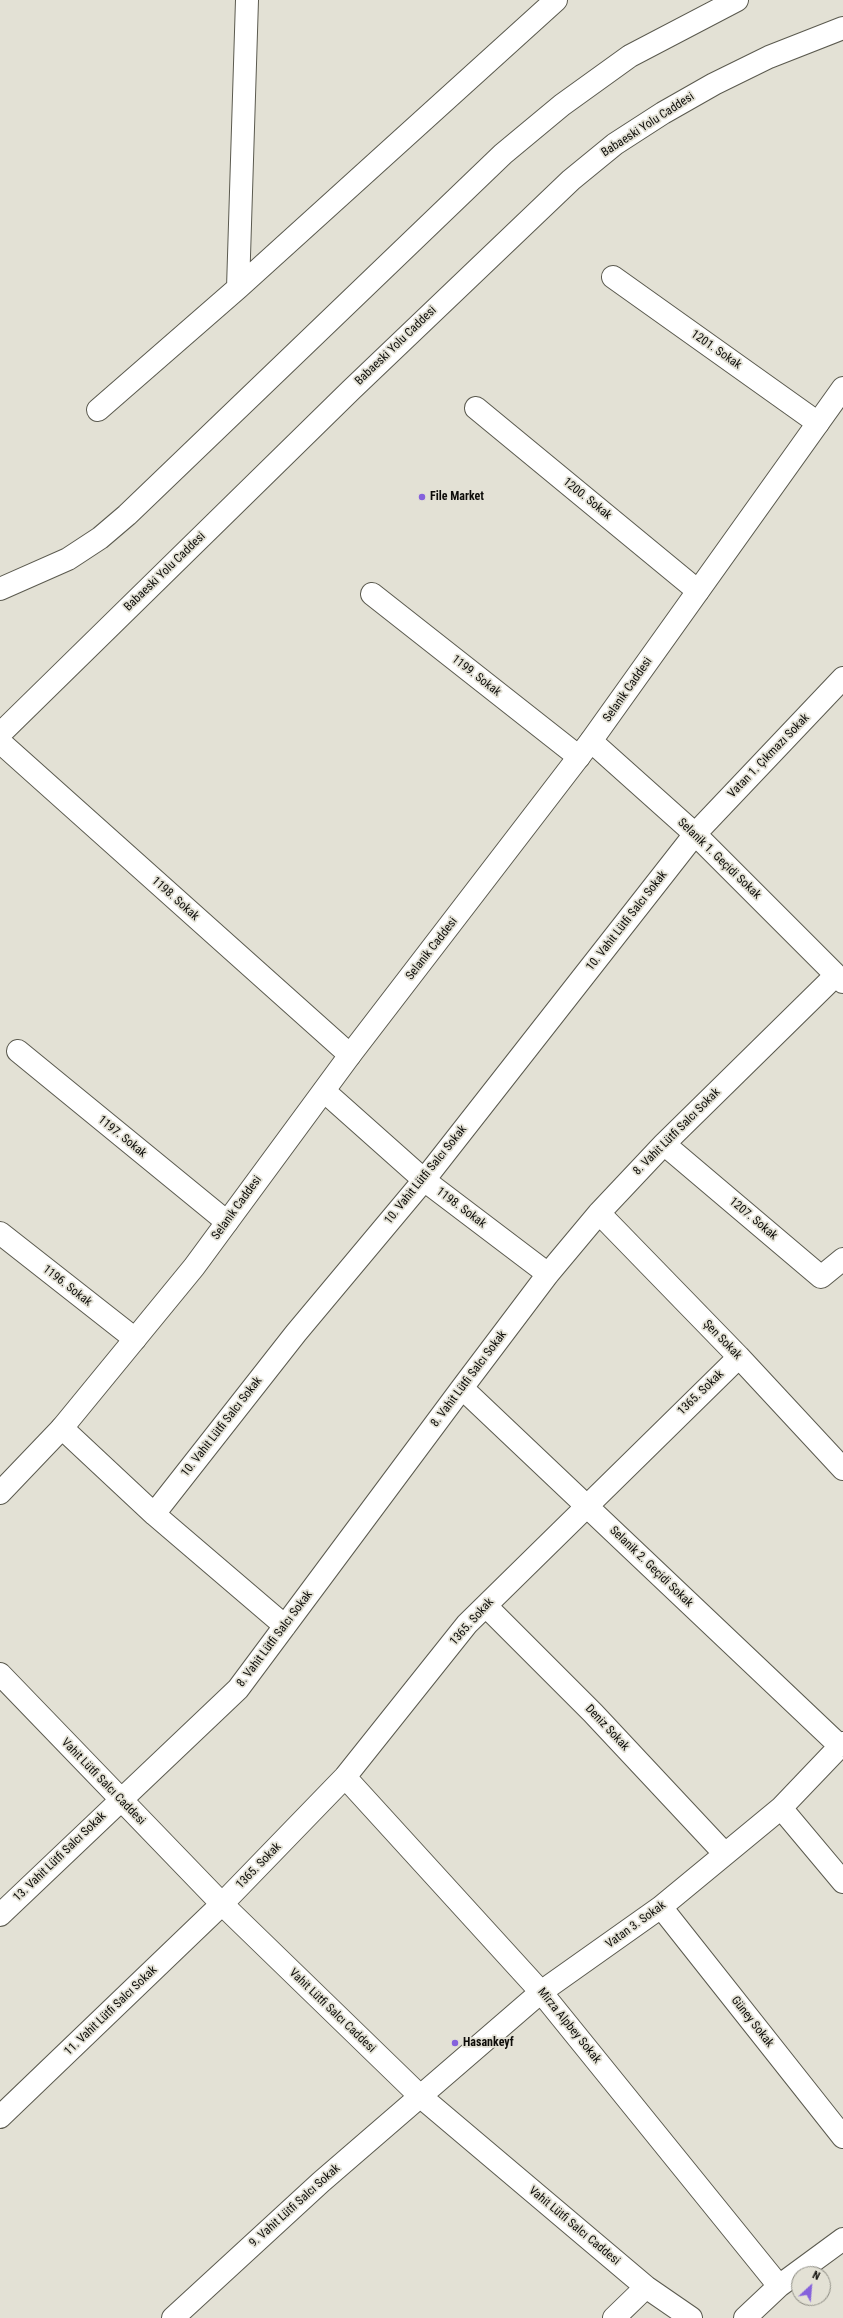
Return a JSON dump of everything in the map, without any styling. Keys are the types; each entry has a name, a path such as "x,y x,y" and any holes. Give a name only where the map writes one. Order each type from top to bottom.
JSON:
{"main road":[{"path":"238,288 247,0"},
{"path":"98,410 238,288 556,0"},
{"path":"0,589 68,559 100,538 127,515 503,154 562,104 630,56 737,0"},
{"name":"Babaeski Yolu Caddesi","path":"0,734 362,379 572,180 615,144 707,88 769,57 843,28"},
{"name":"1201. Sokak","path":"613,277 818,423"},
{"name":"Selanik Caddesi","path":"0,1493 62,1428 194,1267 350,1055 585,749 843,388"},
{"name":"1200. Sokak","path":"476,408 698,591"},
{"name":"1199. Sokak","path":"372,594 585,749"},
{"name":"Vatan 1. Çıkmazı Sokak","path":"695,834 843,678"},
{"name":"1198. Sokak","path":"0,742 350,1055"},
{"name":"Selanik 1. Geçidi Sokak","path":"585,749 695,834 840,978"},
{"name":"10. Vahit Lütfi Salcı Sokak","path":"154,1514 296,1333 424,1180 695,834"},
{"name":"8. Vahit Lütfi Salcı Sokak","path":"120,1800 238,1689 548,1274 598,1213 664,1144 840,978"},
{"name":"1197. Sokak","path":"18,1051 227,1222"},
{"name":"1198. Sokak","path":"324,1091 424,1180 548,1274"},
{"name":"1207. Sokak","path":"664,1144 821,1277 843,1259"},
{"name":"Şen Sokak","path":"598,1213 739,1357 843,1469"},
{"name":"1196. Sokak","path":"0,1233 135,1339"},
{"name":"1365. Sokak","path":"222,1904 345,1777 467,1624 586,1505 739,1357"},
{"name":"Selanik 2. Geçidi Sokak","path":"462,1388 841,1745"},
{"path":"62,1428 154,1514 285,1626"},
{"name":"Deniz Sokak","path":"486,1606 593,1713 725,1854"},
{"name":"Vahit Lütfi Salcı Caddesi","path":"0,1674 222,1904 420,2096 646,2287 691,2318"},
{"name":"Vatan 3. Sokak","path":"420,2096 541,1992 661,1907 781,1808 841,1745"},
{"name":"Mirza Alpbey Sokak","path":"345,1777 541,1992 779,2286"},
{"name":"13. Vahit Lütfi Salcı Sokak","path":"0,1915 120,1800"},
{"path":"781,1808 843,1882"},
{"name":"11. Vahit Lütfi Salcı Sokak","path":"0,2117 222,1904"},
{"name":"Güney Sokak","path":"661,1907 843,2137"},
{"name":"9. Vahit Lütfi Salcı Sokak","path":"173,2318 321,2182 420,2096"},
{"path":"745,2318 779,2286 843,2239"},
{"path":"614,2318 646,2287"}],"place":[{"name":"File Market","path":"422,497"},
{"name":"Hasankeyf","path":"455,2043"}]}
